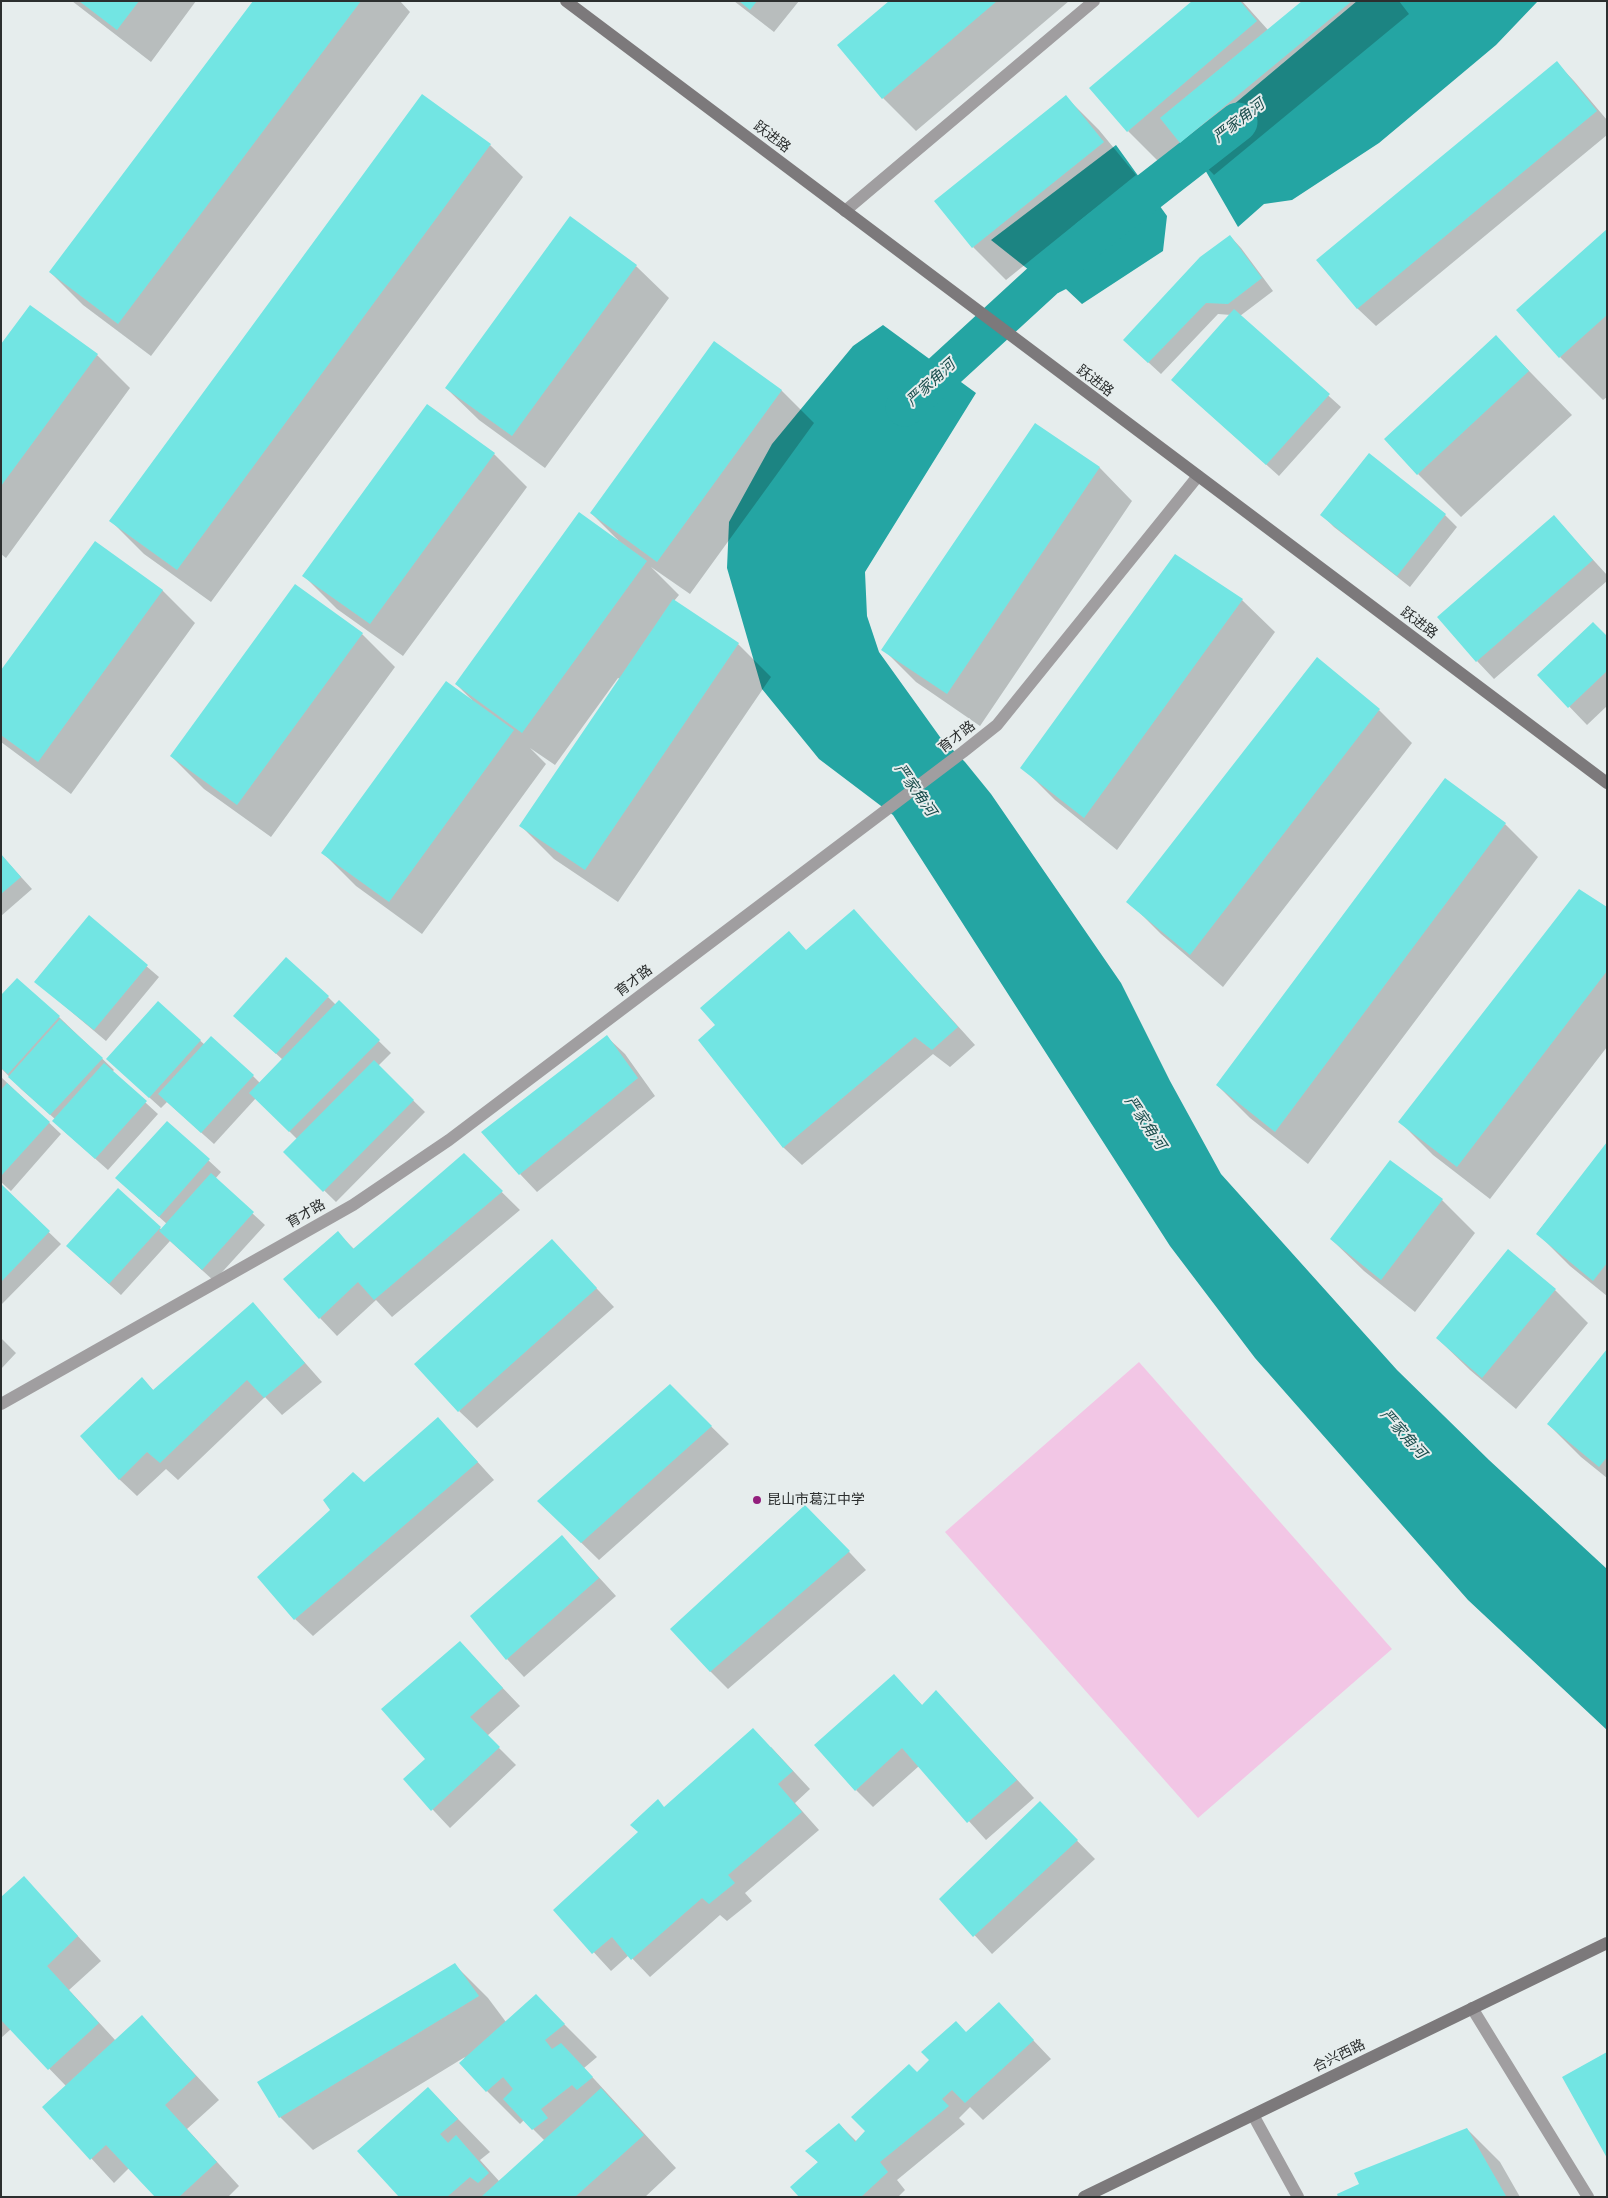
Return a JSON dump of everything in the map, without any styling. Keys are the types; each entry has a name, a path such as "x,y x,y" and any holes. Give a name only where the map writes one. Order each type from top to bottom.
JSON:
{"street":[{"name":"跃进路","path":"566,1 952,293 1607,783"},
{"path":"845,211 1094,1"},
{"name":"育才路","path":"1,1404 361,1200 448,1140 963,752 997,725 1198,476"},
{"name":"合兴西路","path":"1084,2197 1607,1943"},
{"path":"1472,2008 1588,2197"},
{"path":"1253,2115 1298,2197"}],"shaded area":[{"path":"1139,1362 1392,1649 1198,1818 945,1532"}],"water":[{"path":"1357,1 1538,1 1496,45 1379,143 1292,200 1264,204 1238,227 1189,142"},
{"path":"1116,145 1167,216 1163,251 1082,304 1066,289 1058,293 991,240"},
{"path":"883,325 976,393 865,572 867,616 879,652 940,737 965,762 991,794 1121,983 1170,1081 1221,1174 1397,1370 1489,1460 1607,1569 1607,1730 1468,1600 1255,1358 1170,1246 893,815 819,759 762,689 727,568 729,522 772,444 853,346"}],"building":[{"path":"79,1 139,1 117,30"},
{"path":"253,1 361,1 118,324 49,272"},
{"path":"739,1 757,1 750,10"},
{"path":"889,1 997,1 882,99 837,45"},
{"path":"1192,1 1240,1 1257,21 1127,132 1089,88"},
{"path":"1302,1 1352,1 1180,143 1160,118"},
{"path":"1557,61 1597,111 1357,309 1316,260"},
{"path":"422,94 491,144 177,570 109,521"},
{"path":"1066,95 1104,142 972,248 934,201"},
{"path":"570,216 637,265 512,436 445,388"},
{"path":"1607,229 1607,315 1559,358 1516,310"},
{"path":"1230,235 1262,278 1228,304 1206,303 1148,363 1123,340 1200,257"},
{"path":"30,305 98,354 1,486 1,344"},
{"path":"1234,309 1330,394 1266,465 1171,380"},
{"path":"1496,335 1529,371 1417,475 1384,439"},
{"path":"714,341 782,390 657,562 590,513"},
{"path":"427,404 495,453 370,624 302,576"},
{"path":"1035,423 1100,467 947,694 881,650"},
{"path":"1369,453 1446,514 1397,576 1320,515"},
{"path":"579,512 647,561 522,733 455,684"},
{"path":"1554,515 1593,560 1476,662 1437,617"},
{"path":"95,541 163,590 38,762 1,735 1,670"},
{"path":"1175,554 1243,599 1084,818 1020,768"},
{"path":"295,584 363,633 237,805 170,756"},
{"path":"673,599 739,643 585,870 519,826"},
{"path":"1593,622 1607,636 1607,671 1568,708 1537,675"},
{"path":"1317,657 1380,709 1190,955 1126,902"},
{"path":"446,681 514,730 389,902 321,853"},
{"path":"1445,778 1506,823 1275,1132 1216,1085"},
{"path":"1,854 21,877 1,894"},
{"path":"1579,889 1607,907 1607,971 1457,1167 1398,1122"},
{"path":"854,909 958,1027 932,1050 915,1037 783,1148 698,1040 715,1025 700,1008 789,931 806,950"},
{"path":"89,915 148,965 94,1030 34,982"},
{"path":"286,957 329,996 276,1054 233,1016"},
{"path":"17,978 60,1016 8,1074 1,1068 1,995"},
{"path":"339,1000 380,1040 289,1132 249,1093"},
{"path":"158,1001 201,1040 149,1098 106,1059"},
{"path":"60,1019 103,1058 50,1115 8,1077"},
{"path":"607,1035 638,1078 519,1175 481,1132"},
{"path":"211,1036 254,1075 201,1133 158,1094"},
{"path":"374,1060 414,1100 323,1192 283,1152"},
{"path":"104,1063 147,1101 95,1159 52,1121"},
{"path":"7,1083 50,1122 1,1176 1,1090"},
{"path":"167,1121 210,1159 159,1217 115,1178"},
{"path":"1607,1142 1607,1263 1593,1281 1536,1234"},
{"path":"464,1153 503,1191 374,1300 358,1282 319,1319 283,1279 338,1231 353,1249"},
{"path":"1390,1160 1443,1199 1381,1280 1330,1239"},
{"path":"211,1173 254,1212 202,1270 159,1231"},
{"path":"1,1184 50,1231 1,1282"},
{"path":"118,1188 161,1227 109,1284 66,1246"},
{"path":"552,1239 597,1288 458,1412 414,1364"},
{"path":"1508,1249 1556,1289 1482,1378 1436,1338"},
{"path":"253,1302 305,1363 264,1398 247,1380 160,1463 147,1452 119,1480 80,1436 142,1377 153,1390"},
{"path":"1607,1349 1607,1457 1599,1467 1547,1424"},
{"path":"670,1384 712,1426 581,1543 537,1501"},
{"path":"438,1417 478,1462 294,1620 257,1577 330,1510 323,1500 353,1472 364,1482"},
{"path":"805,1505 850,1551 710,1672 670,1629"},
{"path":"562,1535 599,1578 506,1660 470,1616"},
{"path":"460,1641 503,1688 470,1717 500,1747 431,1811 403,1779 425,1759 381,1709"},
{"path":"894,1674 922,1705 936,1690 1017,1780 967,1823 902,1748 855,1791 814,1745"},
{"path":"753,1728 793,1771 778,1784 802,1812 728,1875 735,1883 709,1904 702,1898 631,1960 612,1937 592,1954 553,1910 638,1832 630,1825 658,1799 664,1807"},
{"path":"1040,1801 1078,1840 973,1937 939,1899"},
{"path":"24,1876 78,1936 47,1966 99,2023 48,2070 1,2020 1,1897"},
{"path":"455,1963 479,1996 279,2118 257,2082"},
{"path":"536,1994 565,2024 545,2040 552,2049 561,2043 593,2077 577,2090 572,2085 541,2109 548,2118 532,2130 503,2099 513,2089 503,2077 486,2092 459,2063"},
{"path":"999,2002 1034,2040 965,2103 952,2090 942,2099 949,2106 880,2162 888,2172 861,2197 799,2197 790,2187 818,2162 805,2151 839,2123 855,2142 865,2131 851,2117 909,2064 917,2072 929,2060 921,2052 956,2021 966,2032"},
{"path":"142,2015 196,2076 165,2105 217,2162 179,2197 155,2197 106,2145 90,2160 42,2107"},
{"path":"1607,2052 1607,2158 1562,2077"},
{"path":"428,2087 458,2119 440,2134 448,2143 456,2135 489,2173 478,2183 470,2177 447,2197 399,2197 357,2151"},
{"path":"601,2088 644,2135 575,2197 481,2197"},
{"path":"1467,2128 1506,2196 1338,2197 1337,2194 1359,2184 1354,2173"}],"waterway":[{"name":"严家角河","path":"905,407 1088,239 1238,122"}],"place":[{"name":"昆山市葛江中学","path":"757,1500"}]}
